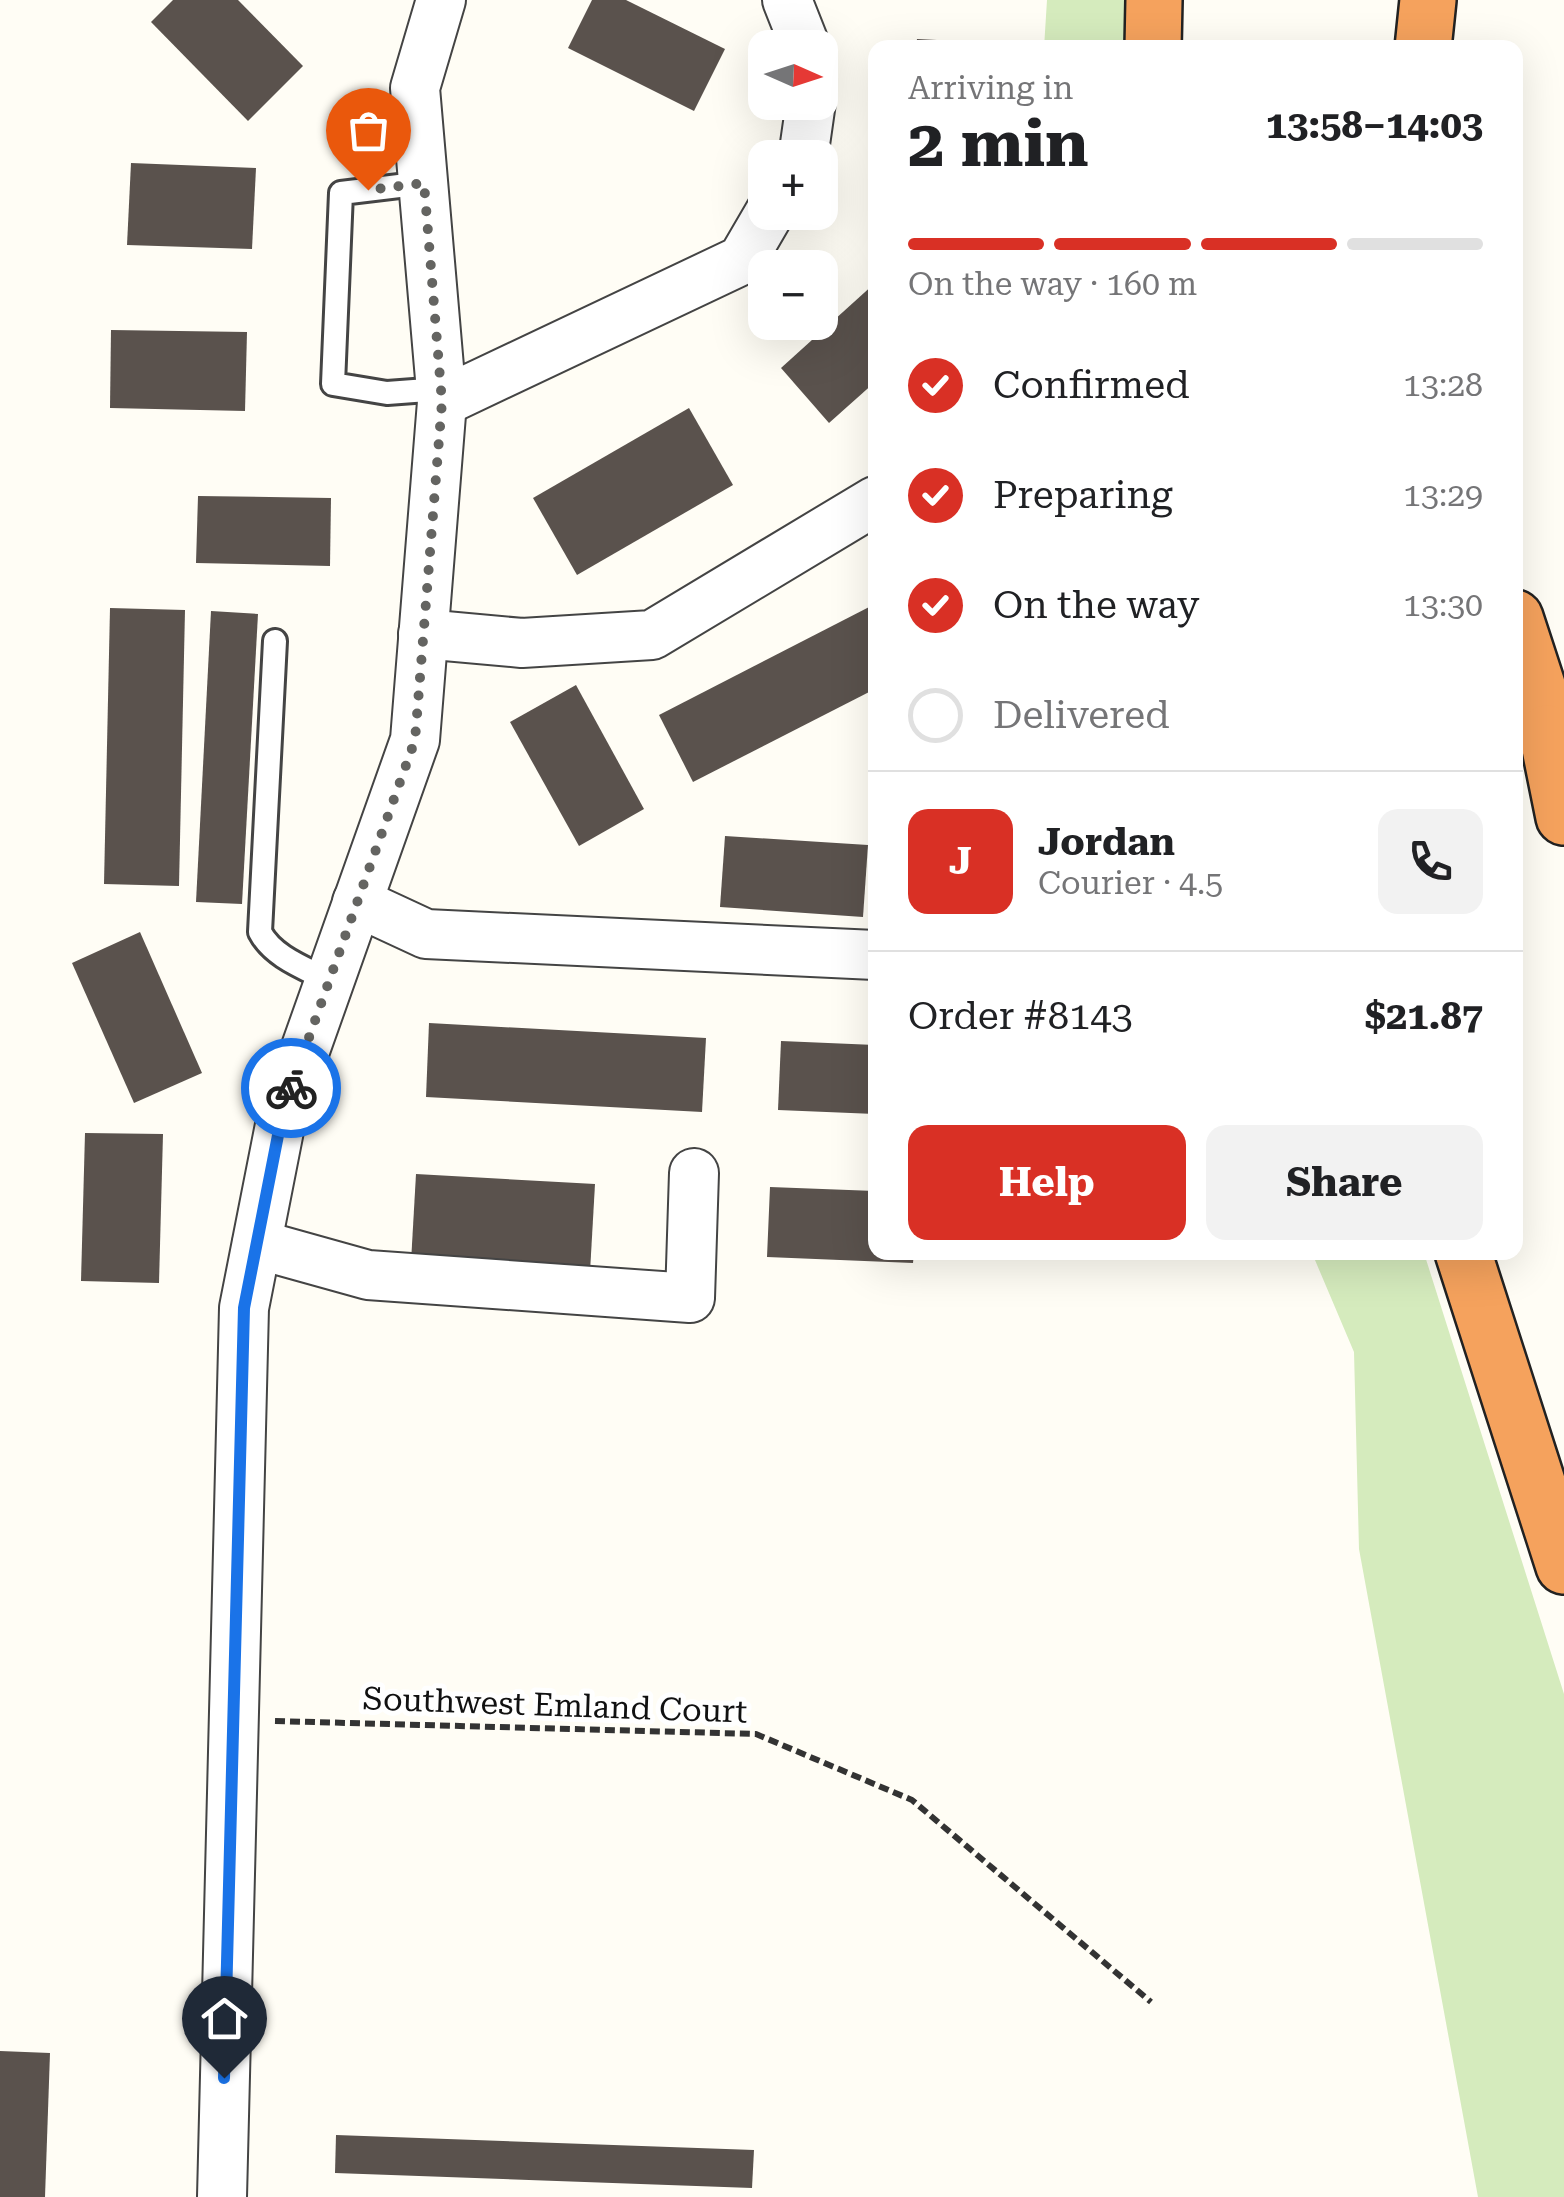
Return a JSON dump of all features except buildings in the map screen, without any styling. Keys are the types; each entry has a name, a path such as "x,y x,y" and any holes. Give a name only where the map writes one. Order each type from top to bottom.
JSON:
{"highway":[{"path":"1153,40 1154,0"},
{"path":"1424,40 1428,0"},
{"path":"1523,645 1564,768"},
{"path":"1541,706 1564,817"},
{"path":"1467,1260 1564,1566"}],"street":[{"path":"222,2197 230,1720 244,1308 282,1115 415,740 442,396 415,88 441,0"},
{"path":"787,0 799,30"},
{"path":"442,396 742,260 760,230"},
{"path":"423,634 522,643 652,635 868,505"},
{"path":"357,902 426,934 868,955"},
{"path":"257,1244 368,1276 690,1298 694,1173"}],"lane":[{"path":"424,183 341,193 333,384 386,393 442,396"},
{"path":"275,642 260,932 266,943 284,957 330,981"}],"path":[{"name":"Southwest Emland Court","path":"230,1720 756,1734 912,1800 1152,2002"}],"green space":[{"path":"1047,0 1133,0 1132,40 1044,40"},
{"path":"1315,1260 1426,1260 1564,1694 1564,2197 1478,2197 1359,1549 1354,1352"}],"way so far":[{"path":"291,1088 415,740 442,402 424,183 368,190"}],"route":[{"path":"224,2078 230,1720 244,1308 282,1115 291,1088"}]}
